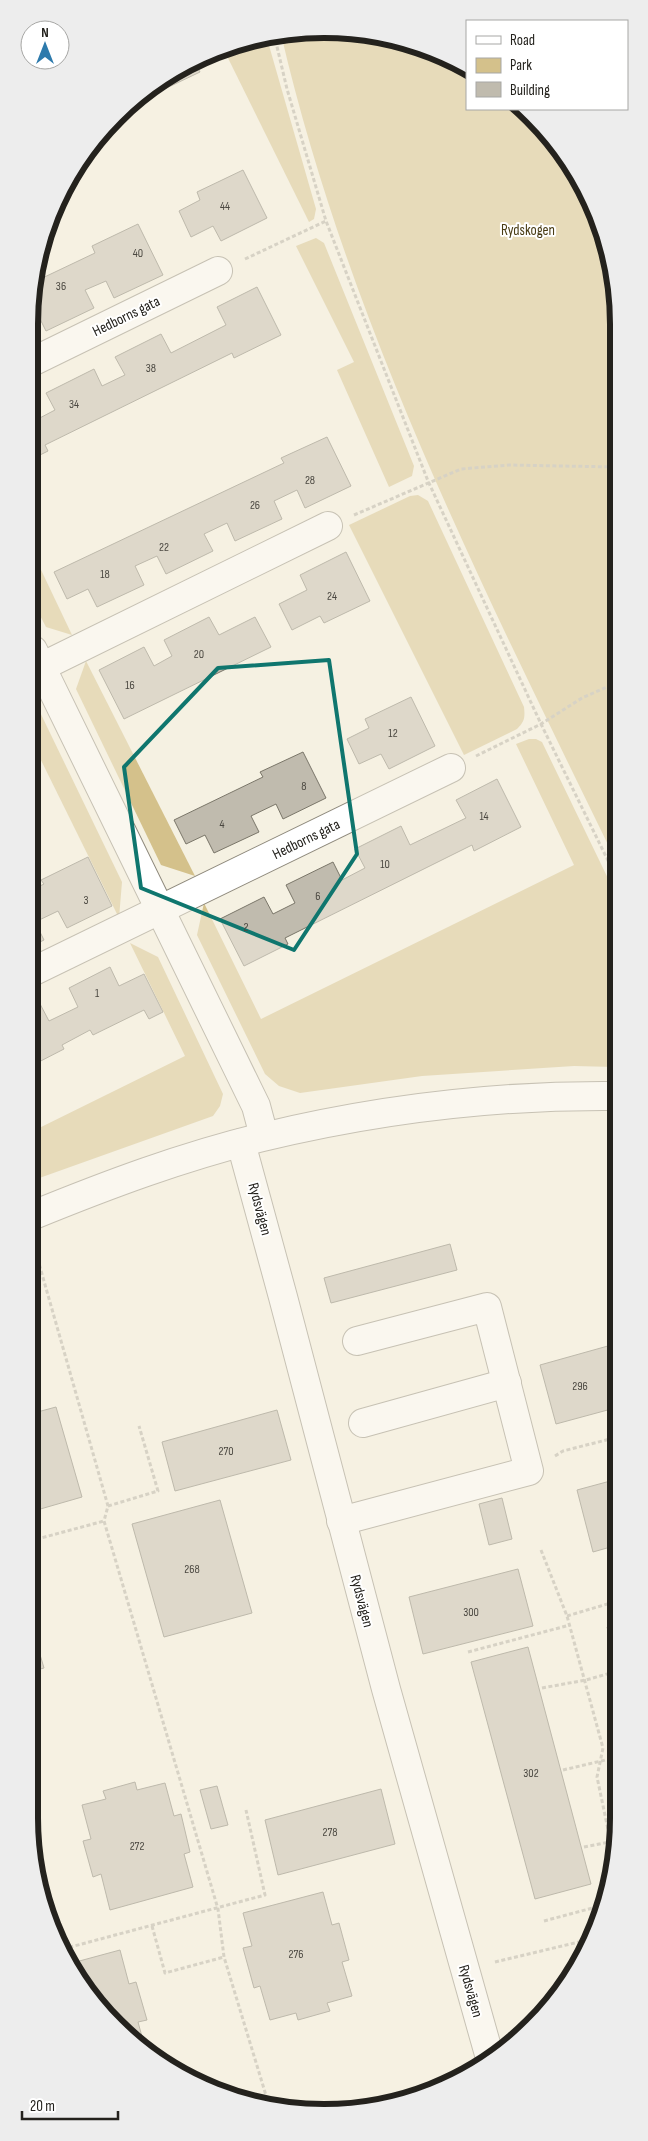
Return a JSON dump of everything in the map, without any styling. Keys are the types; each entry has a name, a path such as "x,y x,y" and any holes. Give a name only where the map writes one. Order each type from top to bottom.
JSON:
{"street":[{"name":"Hedborns gata","path":"37,360 218,271"},
{"path":"37,662 328,526"},
{"path":"37,664 161,910 256,1106 252,1140"},
{"name":"Hedborns gata","path":"37,970 451,768"},
{"path":"37,1214 171,1163 252,1140 400,1110 503,1098 610,1096"},
{"name":"Rydsvägen","path":"252,1140 283,1297 340,1521 488,2051"},
{"path":"340,1521 529,1471 487,1307 357,1341"},
{"path":"363,1423 508,1384"}],"path":[{"path":"276,42 287,89 326,221 428,481 541,724 610,865"},
{"path":"218,271 326,221"},
{"path":"328,526 428,481 461,469 509,465 610,467"},
{"path":"451,768 541,724 582,698 610,686"},
{"path":"607,859 610,856"},
{"path":"37,1245 43,1242"},
{"path":"37,1261 108,1506 104,1521 218,1909 224,1957 267,2098"},
{"path":"108,1506 158,1491 139,1426"},
{"path":"529,1471 563,1451 610,1439"},
{"path":"37,1539 104,1521"},
{"path":"541,1550 570,1625 603,1748 597,1777 609,1842 584,1847"},
{"path":"567,1616 610,1603"},
{"path":"468,1652 570,1625"},
{"path":"542,1688 586,1680 610,1673"},
{"path":"563,1770 610,1759"},
{"path":"69,1947 266,1895 246,1810"},
{"path":"544,1921 596,1907"},
{"path":"152,1926 165,1973 224,1957"},
{"path":"465,1970 582,1941"}],"highlighted area":[{"path":"329,660 357,854 294,950 141,888 124,767 218,668"}],"green space":[{"name":"Rydskogen","path":"305,38 343,38 398,47 434,59 466,75 466,110 514,110 527,121 562,165 589,214 601,250 610,305 610,849 518,660 425,457 383,354 344,249 310,142 283,41"},
{"path":"268,43 316,209 314,219 309,222 226,55"},
{"path":"316,238 324,243 414,466 412,476 389,487 337,370 354,362 296,246"},
{"path":"418,495 428,501 524,707 524,719 517,729 464,755 349,525 410,496"},
{"path":"37,561 72,635 46,627 37,610"},
{"path":"86,661 195,876 161,865 76,689"},
{"path":"37,706 122,882 119,918 37,752"},
{"path":"529,739 536,739 542,742 610,883 610,1067 574,1066 422,1076 300,1093 279,1086 265,1074 197,935 204,903 261,1019 574,865 516,744"},
{"path":"130,943 158,957 223,1094 220,1106 213,1116 37,1179 37,1129 185,1056"}],"building":[{"path":"197,67 200,72 154,94"},
{"path":"243,170 267,218 221,241 213,226 191,237 179,211 200,200 197,192"},
{"path":"138,224 163,275 114,298 106,281 85,290 94,308 46,331 38,314 41,279 95,253 92,246"},
{"path":"257,287 281,335 234,358 232,353 45,445 48,451 37,456 37,419 55,410 46,393 94,369 102,386 125,375 115,357 161,334 171,353 226,325 217,307"},
{"path":"327,437 351,486 305,508 297,490 274,501 282,519 235,541 227,523 204,534 213,551 166,574 157,556 135,566 144,585 97,607 88,589 67,599 54,572 284,463 281,458"},
{"path":"346,552 370,601 324,623 320,616 292,630 279,604 307,590 300,575"},
{"path":"209,617 219,635 255,617 271,647 124,719 99,670 144,647 154,666 172,656 164,640"},
{"path":"411,697 435,746 389,769 381,754 359,764 347,739 369,728 365,719"},
{"path":"303,752 326,798 283,819 276,804 251,816 259,832 214,853 205,835 186,844 174,820 263,777 260,772"},
{"path":"497,779 521,827 474,851 472,845 285,938 288,944 244,966 220,919 264,897 273,914 295,903 286,885 333,862 342,880 365,868 355,849 401,826 410,845 466,818 456,800"},
{"path":"88,857 112,906 67,928 58,911 37,921 37,888 44,884 41,880"},
{"path":"37,926 44,940 37,944"},
{"path":"110,967 119,986 144,974 163,1012 149,1019 144,1010 93,1035 90,1030 62,1045 64,1049 37,1063 37,1003 39,1002 49,1021 78,1007 69,988"},
{"path":"450,1244 457,1270 331,1303 324,1278"},
{"path":"610,1345 610,1409 556,1424 540,1365"},
{"path":"56,1407 82,1497 37,1510 37,1412"},
{"path":"277,1410 291,1460 175,1491 162,1442"},
{"path":"610,1481 610,1547 593,1552 577,1490"},
{"path":"502,1498 512,1539 489,1545 479,1504"},
{"path":"220,1500 252,1613 164,1637 132,1524"},
{"path":"518,1569 533,1626 423,1654 409,1597"},
{"path":"610,1626 610,1639 607,1627"},
{"path":"37,1645 44,1668 37,1670"},
{"path":"528,1647 591,1884 535,1899 471,1662"},
{"path":"135,1782 137,1790 165,1783 174,1816 181,1814 190,1852 184,1854 193,1887 110,1910 101,1874 93,1877 83,1841 91,1839 82,1805 106,1799 103,1791"},
{"path":"217,1786 228,1825 211,1829 200,1790"},
{"path":"381,1789 395,1844 278,1875 265,1820"},
{"path":"323,1892 332,1925 339,1923 349,1960 342,1962 352,1996 327,2003 330,2011 298,2020 296,2013 270,2020 260,1986 254,1988 243,1948 252,1946 243,1913"},
{"path":"120,1950 129,1984 136,1982 147,2020 138,2022 142,2038 121,2020 109,2006 77,1962"}]}
